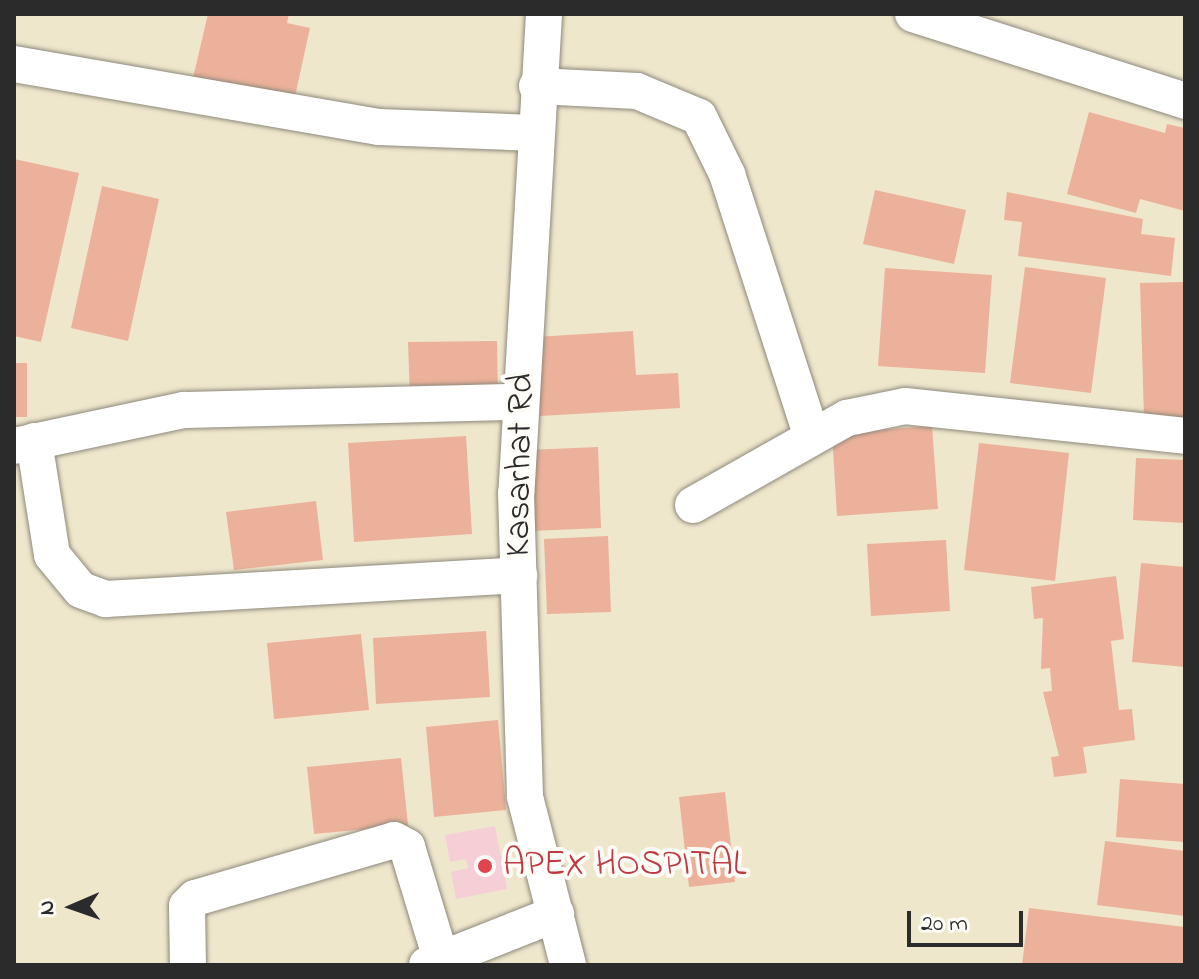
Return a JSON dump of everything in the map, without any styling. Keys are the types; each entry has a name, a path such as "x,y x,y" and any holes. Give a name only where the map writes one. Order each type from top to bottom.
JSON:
{"street":[{"name":"Kasarhat Rd","path":"544,14 534,133 520,402 519,575 525,797 568,965"},
{"path":"913,14 1185,101"},
{"path":"14,64 379,127 534,133"},
{"path":"537,86 637,91 699,117 727,174 812,437"},
{"path":"519,575 106,599 81,590 52,555 24,443 184,410 520,402"},
{"path":"693,505 847,418 905,406 1185,436"},
{"path":"188,965 187,906 195,898 394,840 407,847 434,962 508,949 556,914"}],"shaded area":[{"name":"APEX HOSPITAL","path":"495,826 507,889 456,899 451,872 468,868 466,859 450,862 445,835"}],"building":[{"path":"208,14 289,14 287,23 310,28 294,101 193,78"},
{"path":"1089,112 1165,133 1167,124 1185,128 1185,211 1140,199 1136,213 1067,194"},
{"path":"14,159 79,173 41,342 14,336"},
{"path":"102,186 159,199 128,341 71,328"},
{"path":"875,190 966,210 954,264 863,244"},
{"path":"1007,192 1143,219 1141,234 1175,238 1171,276 1018,256 1022,222 1004,220"},
{"path":"1025,267 1106,278 1091,393 1010,383"},
{"path":"885,268 992,275 985,373 878,366"},
{"path":"1185,282 1185,417 1144,418 1140,283"},
{"path":"633,331 636,375 678,373 680,408 540,416 535,337"},
{"path":"497,341 498,396 410,398 408,342"},
{"path":"14,363 27,363 27,417 14,417"},
{"path":"932,426 938,509 837,516 832,433"},
{"path":"466,436 472,534 354,542 348,443"},
{"path":"979,443 1069,453 1055,581 964,570"},
{"path":"598,447 601,528 531,531 527,450"},
{"path":"1136,458 1185,460 1185,523 1133,520"},
{"path":"316,501 323,560 234,570 226,512"},
{"path":"608,536 611,612 547,614 544,539"},
{"path":"946,540 950,611 871,616 867,544"},
{"path":"1141,563 1185,567 1185,667 1132,662"},
{"path":"1116,576 1124,639 1111,641 1119,710 1132,709 1135,740 1083,747 1087,773 1054,777 1051,757 1059,756 1043,692 1052,691 1050,668 1041,669 1043,618 1034,619 1031,587"},
{"path":"486,631 490,697 376,704 373,638"},
{"path":"361,634 369,710 274,719 267,643"},
{"path":"498,720 506,810 434,817 426,727"},
{"path":"401,758 408,825 314,834 307,767"},
{"path":"1120,779 1185,784 1185,842 1116,837"},
{"path":"725,792 735,882 689,887 679,797"},
{"path":"1105,841 1185,851 1185,916 1097,905"},
{"path":"1029,908 1185,927 1185,965 1022,965"}],"place":[{"name":"APEX HOSPITAL","path":"485,866"}]}
